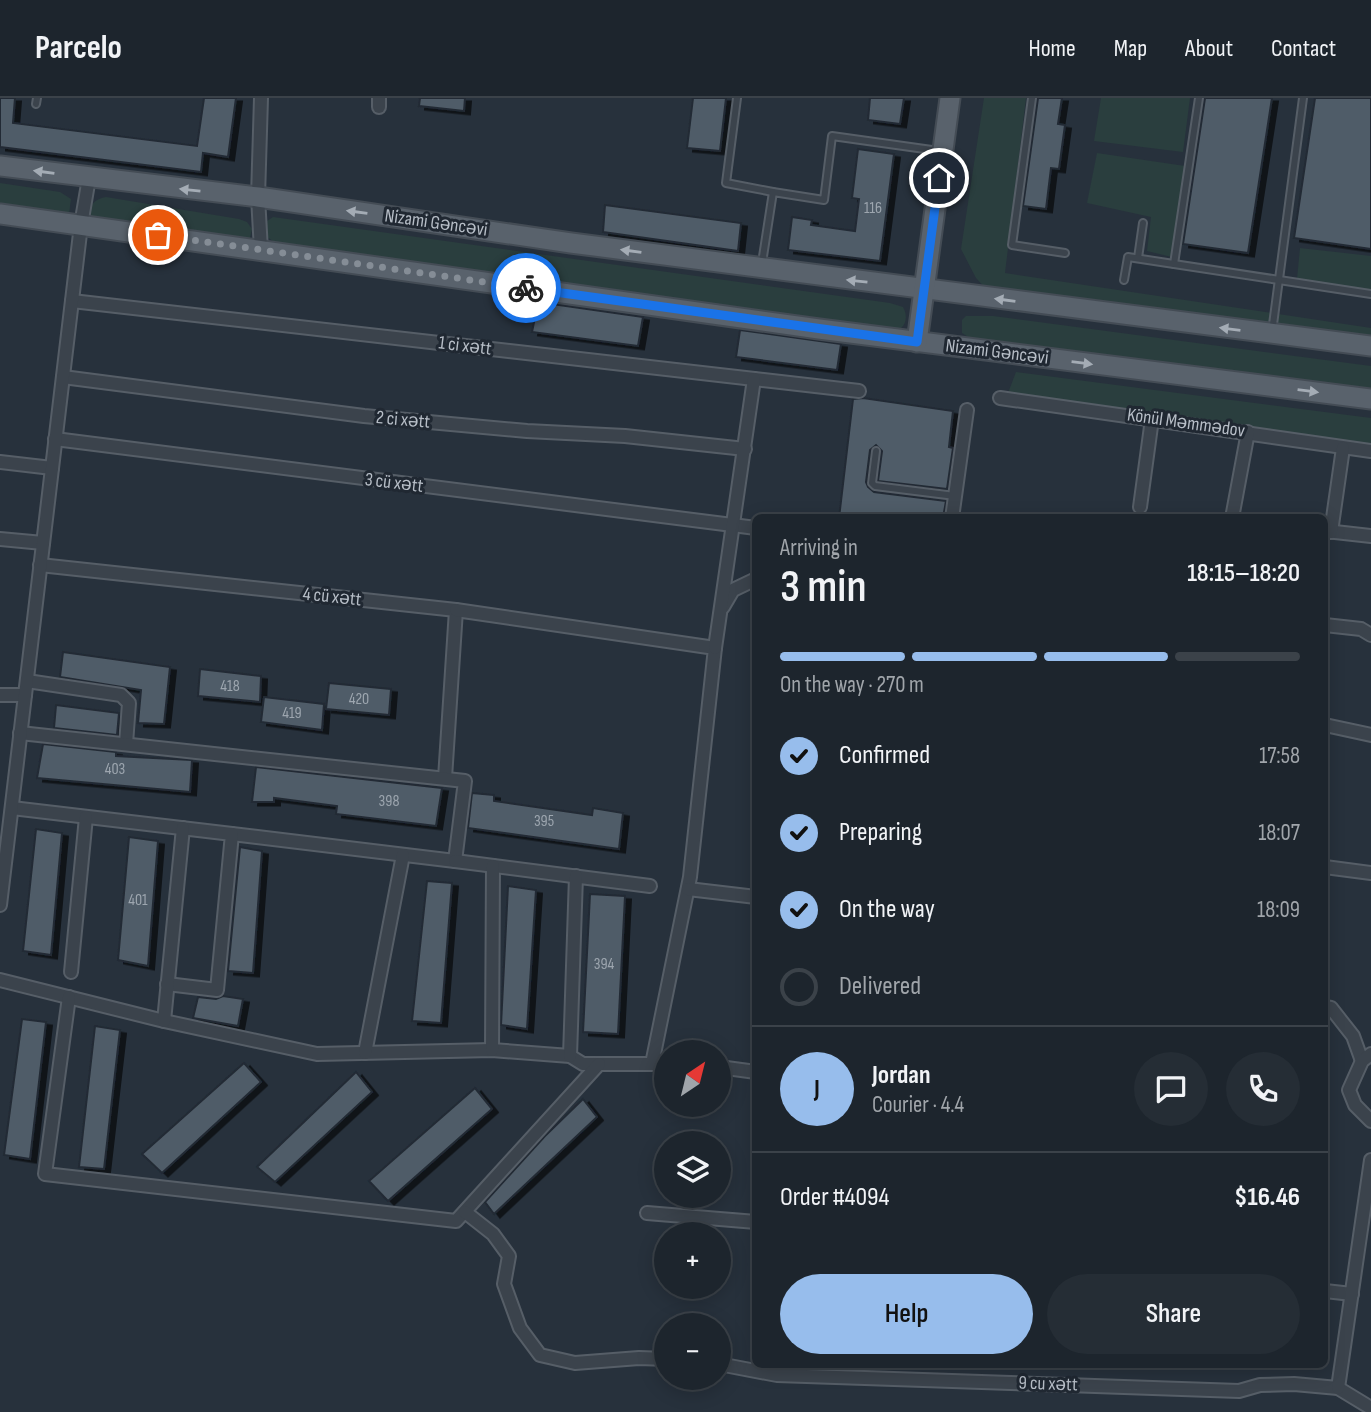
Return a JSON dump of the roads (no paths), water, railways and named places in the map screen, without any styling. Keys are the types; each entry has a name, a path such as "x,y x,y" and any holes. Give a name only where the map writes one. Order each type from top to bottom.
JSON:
{"main road":[{"path":"917,342 950,98"},
{"name":"Nizami Gəncəvi","path":"0,166 258,197 761,269 1371,346"},
{"name":"Nizami Gəncəvi","path":"0,214 917,342 1371,399"}],"street":[{"path":"261,98 258,197 261,250"},
{"path":"1,897 75,272 89,178"},
{"name":"1 ci xətt","path":"72,301 859,391"},
{"name":"2 ci xətt","path":"63,377 364,416 527,431 625,436 745,449"},
{"path":"0,980 164,1021 317,1054 492,1050 570,1056 583,1064 652,1064 688,889 715,648 754,379"},
{"name":"Könül Məmmədov","path":"1000,397 1371,451"},
{"path":"953,514 967,410"},
{"path":"1140,507 1153,419"},
{"path":"1233,514 1248,432"},
{"name":"3 cü xətt","path":"55,439 752,528"},
{"path":"1343,448 1328,531 1371,536"},
{"path":"0,462 52,468"},
{"path":"0,539 43,543"},
{"name":"4 cü xətt","path":"40,565 456,610 715,648"},
{"path":"720,611 733,590 752,581"},
{"path":"445,778 456,610"},
{"path":"1328,625 1361,628 1371,635"},
{"path":"27,681 121,695 126,698 129,703 125,744"},
{"path":"0,695 25,695"},
{"path":"1328,725 1371,735"},
{"path":"20,733 465,781 455,861"},
{"path":"12,808 650,886"},
{"path":"71,972 86,817"},
{"path":"164,1021 183,828"},
{"path":"167,984 217,990 232,834"},
{"path":"365,1053 403,855"},
{"path":"492,1050 493,866"},
{"path":"1328,867 1371,873"},
{"path":"570,1056 576,876"},
{"path":"688,889 752,897"},
{"path":"69,998 45,1174 456,1221 599,1064"},
{"path":"1328,1008 1353,1036 1366,1058 1349,1090 1355,1105 1371,1121"},
{"path":"732,1069 752,1071"},
{"path":"1338,1388 1371,1160"},
{"path":"464,1212 493,1234 509,1256 504,1284 520,1328 540,1355 575,1363 654,1359"},
{"path":"647,1213 752,1222"},
{"path":"1328,1291 1352,1294"},
{"name":"9 cu xətt","path":"731,1365 752,1367"},
{"name":"9 cu xətt","path":"758,1368 1239,1391 1294,1384 1338,1388 1371,1408"}],"lane":[{"path":"737,98 726,183 824,200 832,135 943,152"},
{"path":"1032,98 1012,245 1065,253"},
{"path":"1174,264 1199,98"},
{"path":"1272,334 1303,98"},
{"path":"761,269 773,192"},
{"path":"1138,258 1143,223"},
{"path":"1124,279 1128,257 1371,294"},
{"path":"876,451 872,477 875,486 955,496"}]}
